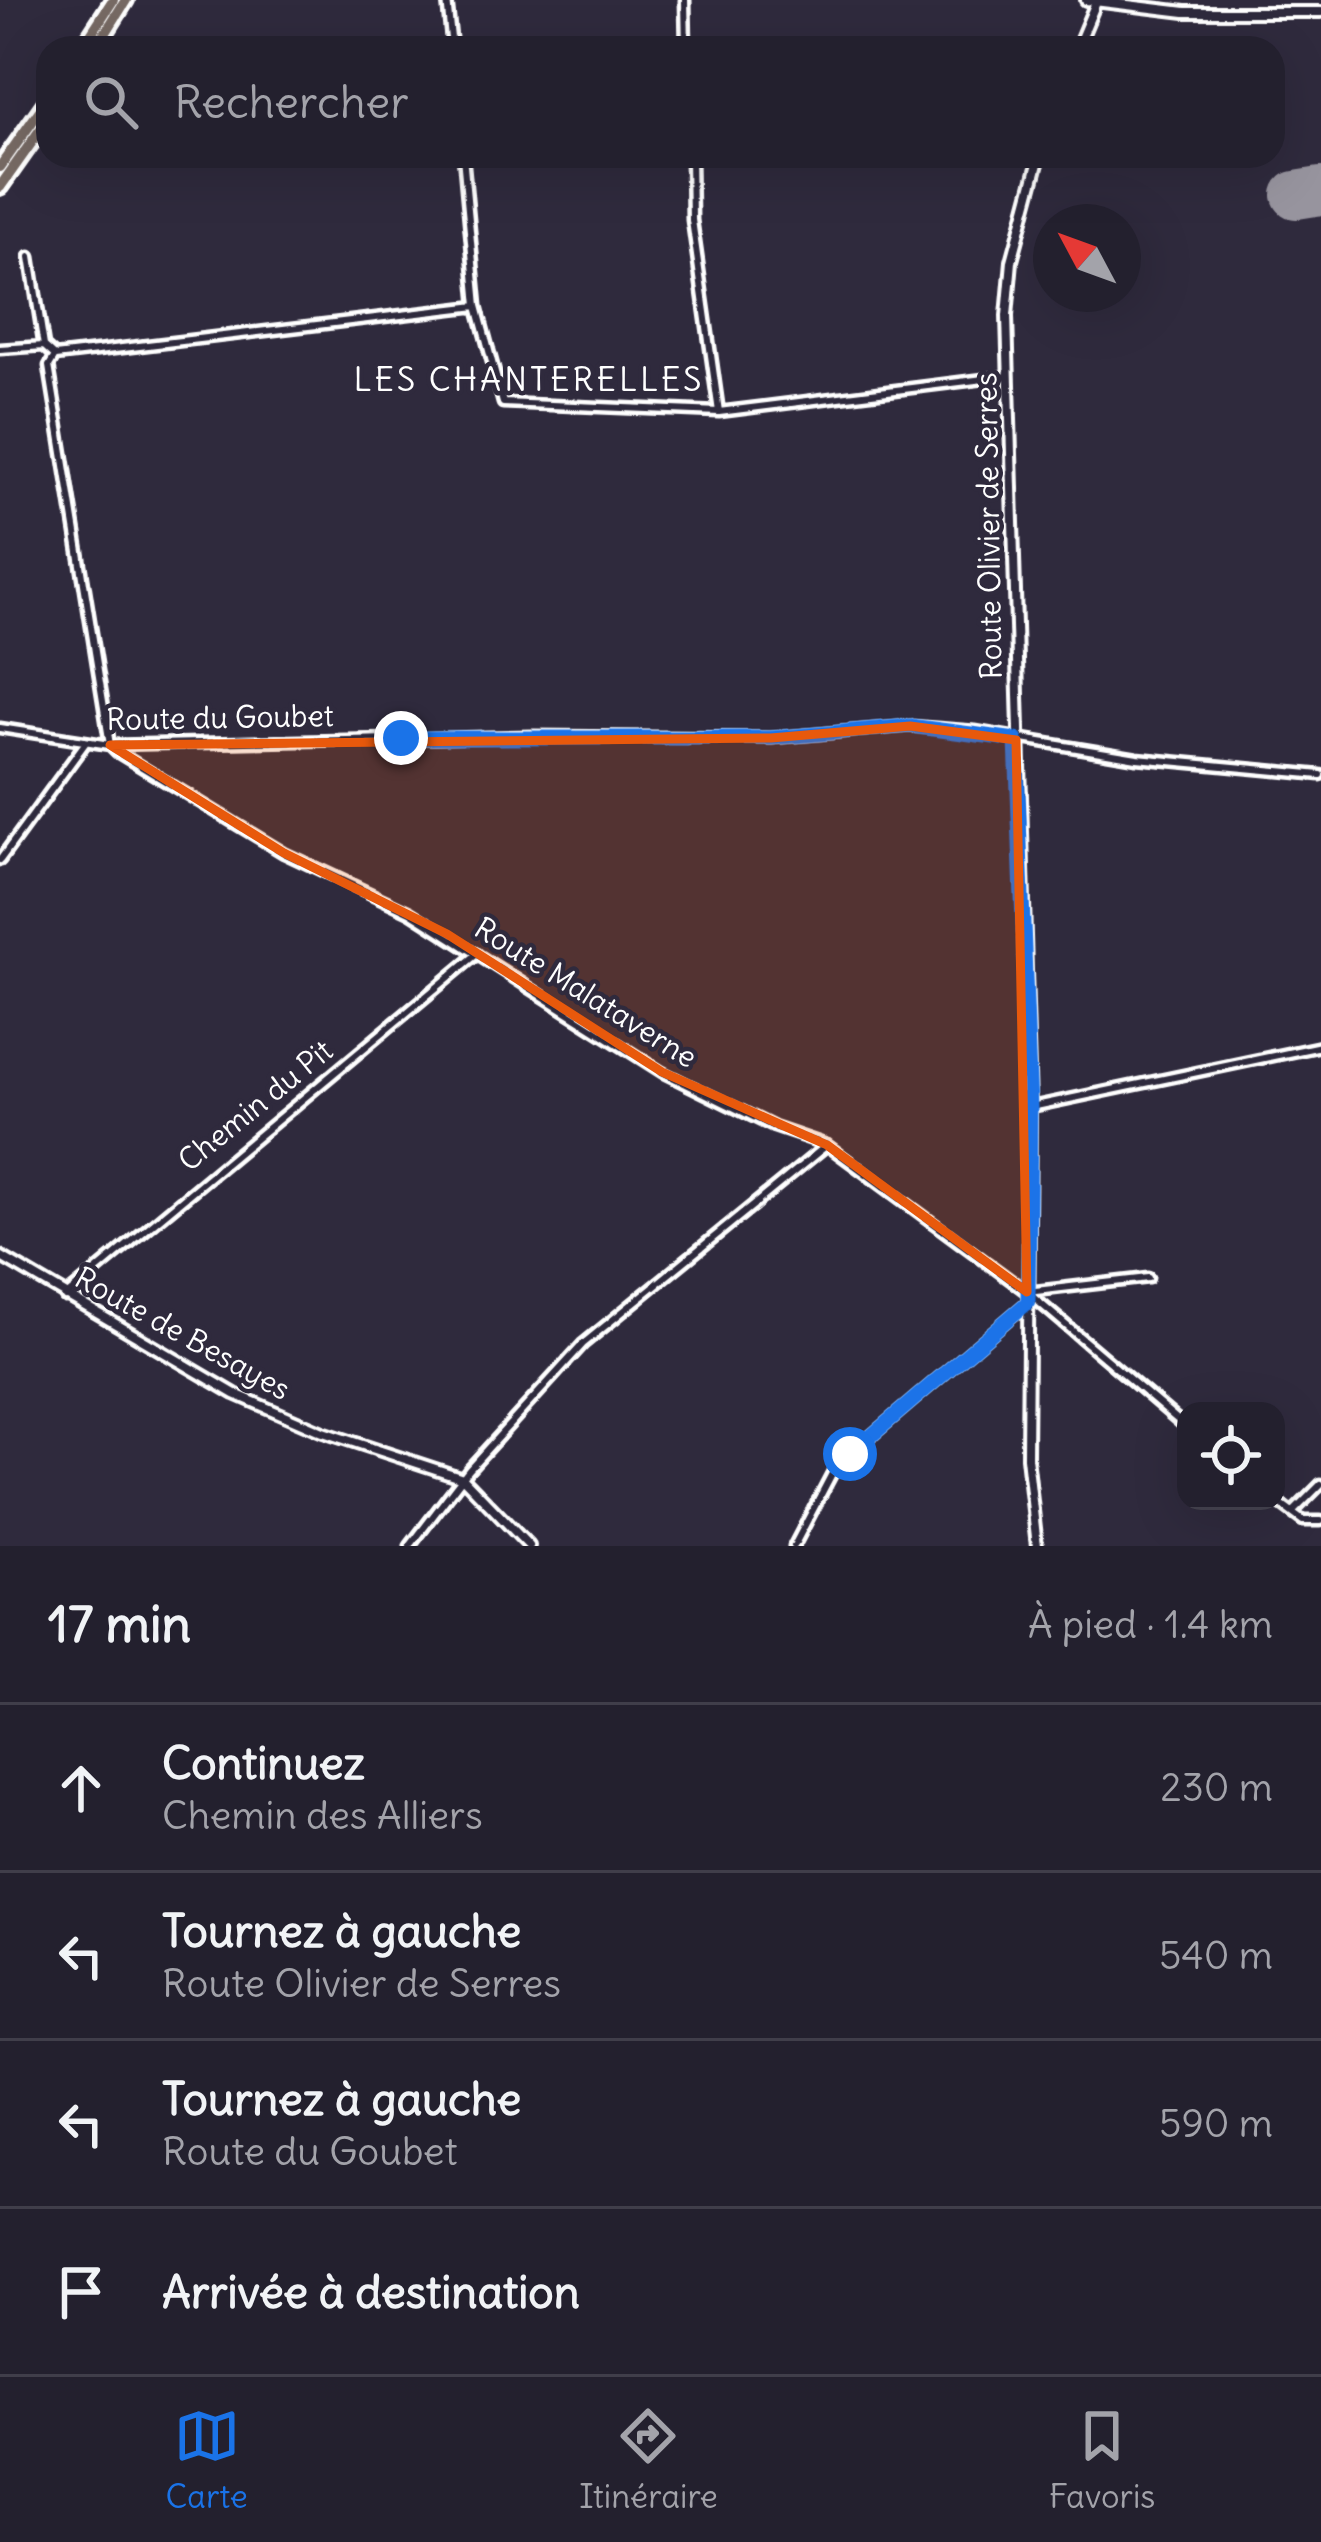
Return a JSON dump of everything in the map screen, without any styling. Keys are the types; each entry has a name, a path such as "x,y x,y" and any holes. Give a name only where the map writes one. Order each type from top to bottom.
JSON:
{"highway":[{"path":"90,36 113,0"},
{"path":"104,36 126,0"},
{"path":"0,167 36,116"},
{"path":"0,187 36,136"}],"street":[{"path":"447,0 451,36"},
{"path":"685,0 686,36"},
{"path":"1086,0 1184,12 1321,12"},
{"path":"1082,36 1097,1"},
{"path":"464,168 478,306 502,403 719,412 1008,376"},
{"path":"691,168 692,220 719,412"},
{"name":"Route Olivier de Serres","path":"1037,168 1012,261 1008,376 1030,1107 1027,1457 1037,1546"},
{"path":"30,256 44,346 55,356 478,306"},
{"path":"0,349 44,346"},
{"path":"55,356 49,366 110,746"},
{"name":"Route du Goubet","path":"0,728 110,746 532,736 771,738 910,726 1137,758 1321,775"},
{"path":"0,860 86,742"},
{"name":"Route Malataverne","path":"110,746 284,853 372,891 662,1072 774,1127 827,1145 1028,1297 1177,1420"},
{"name":"Chemin du Pit","path":"65,1297 477,954"},
{"path":"1030,1107 1321,1046"},
{"path":"410,1546 451,1491 584,1344 827,1145"},
{"name":"Route de Besayes","path":"0,1256 279,1415 463,1478 530,1546"},
{"path":"794,1546 836,1466 1028,1297 1148,1278"},
{"path":"446,1470 451,1491"},
{"path":"1292,1513 1321,1484"},
{"path":"1285,1508 1303,1521 1321,1521"}],"highlighted area":[{"path":"910,726 1016,740 1027,1292 827,1145 662,1072 447,934 284,853 110,745 771,738"}],"shaded area":[{"path":"1321,174 1321,207 1293,212 1289,179"}],"runway":[{"path":"1296,195 1321,191"}],"district":[{"name":"LES CHANTERELLES","path":"529,379"}],"route":[{"path":"401,738 771,738 910,726 1016,740 1030,1107 1028,1302 850,1454"}]}
